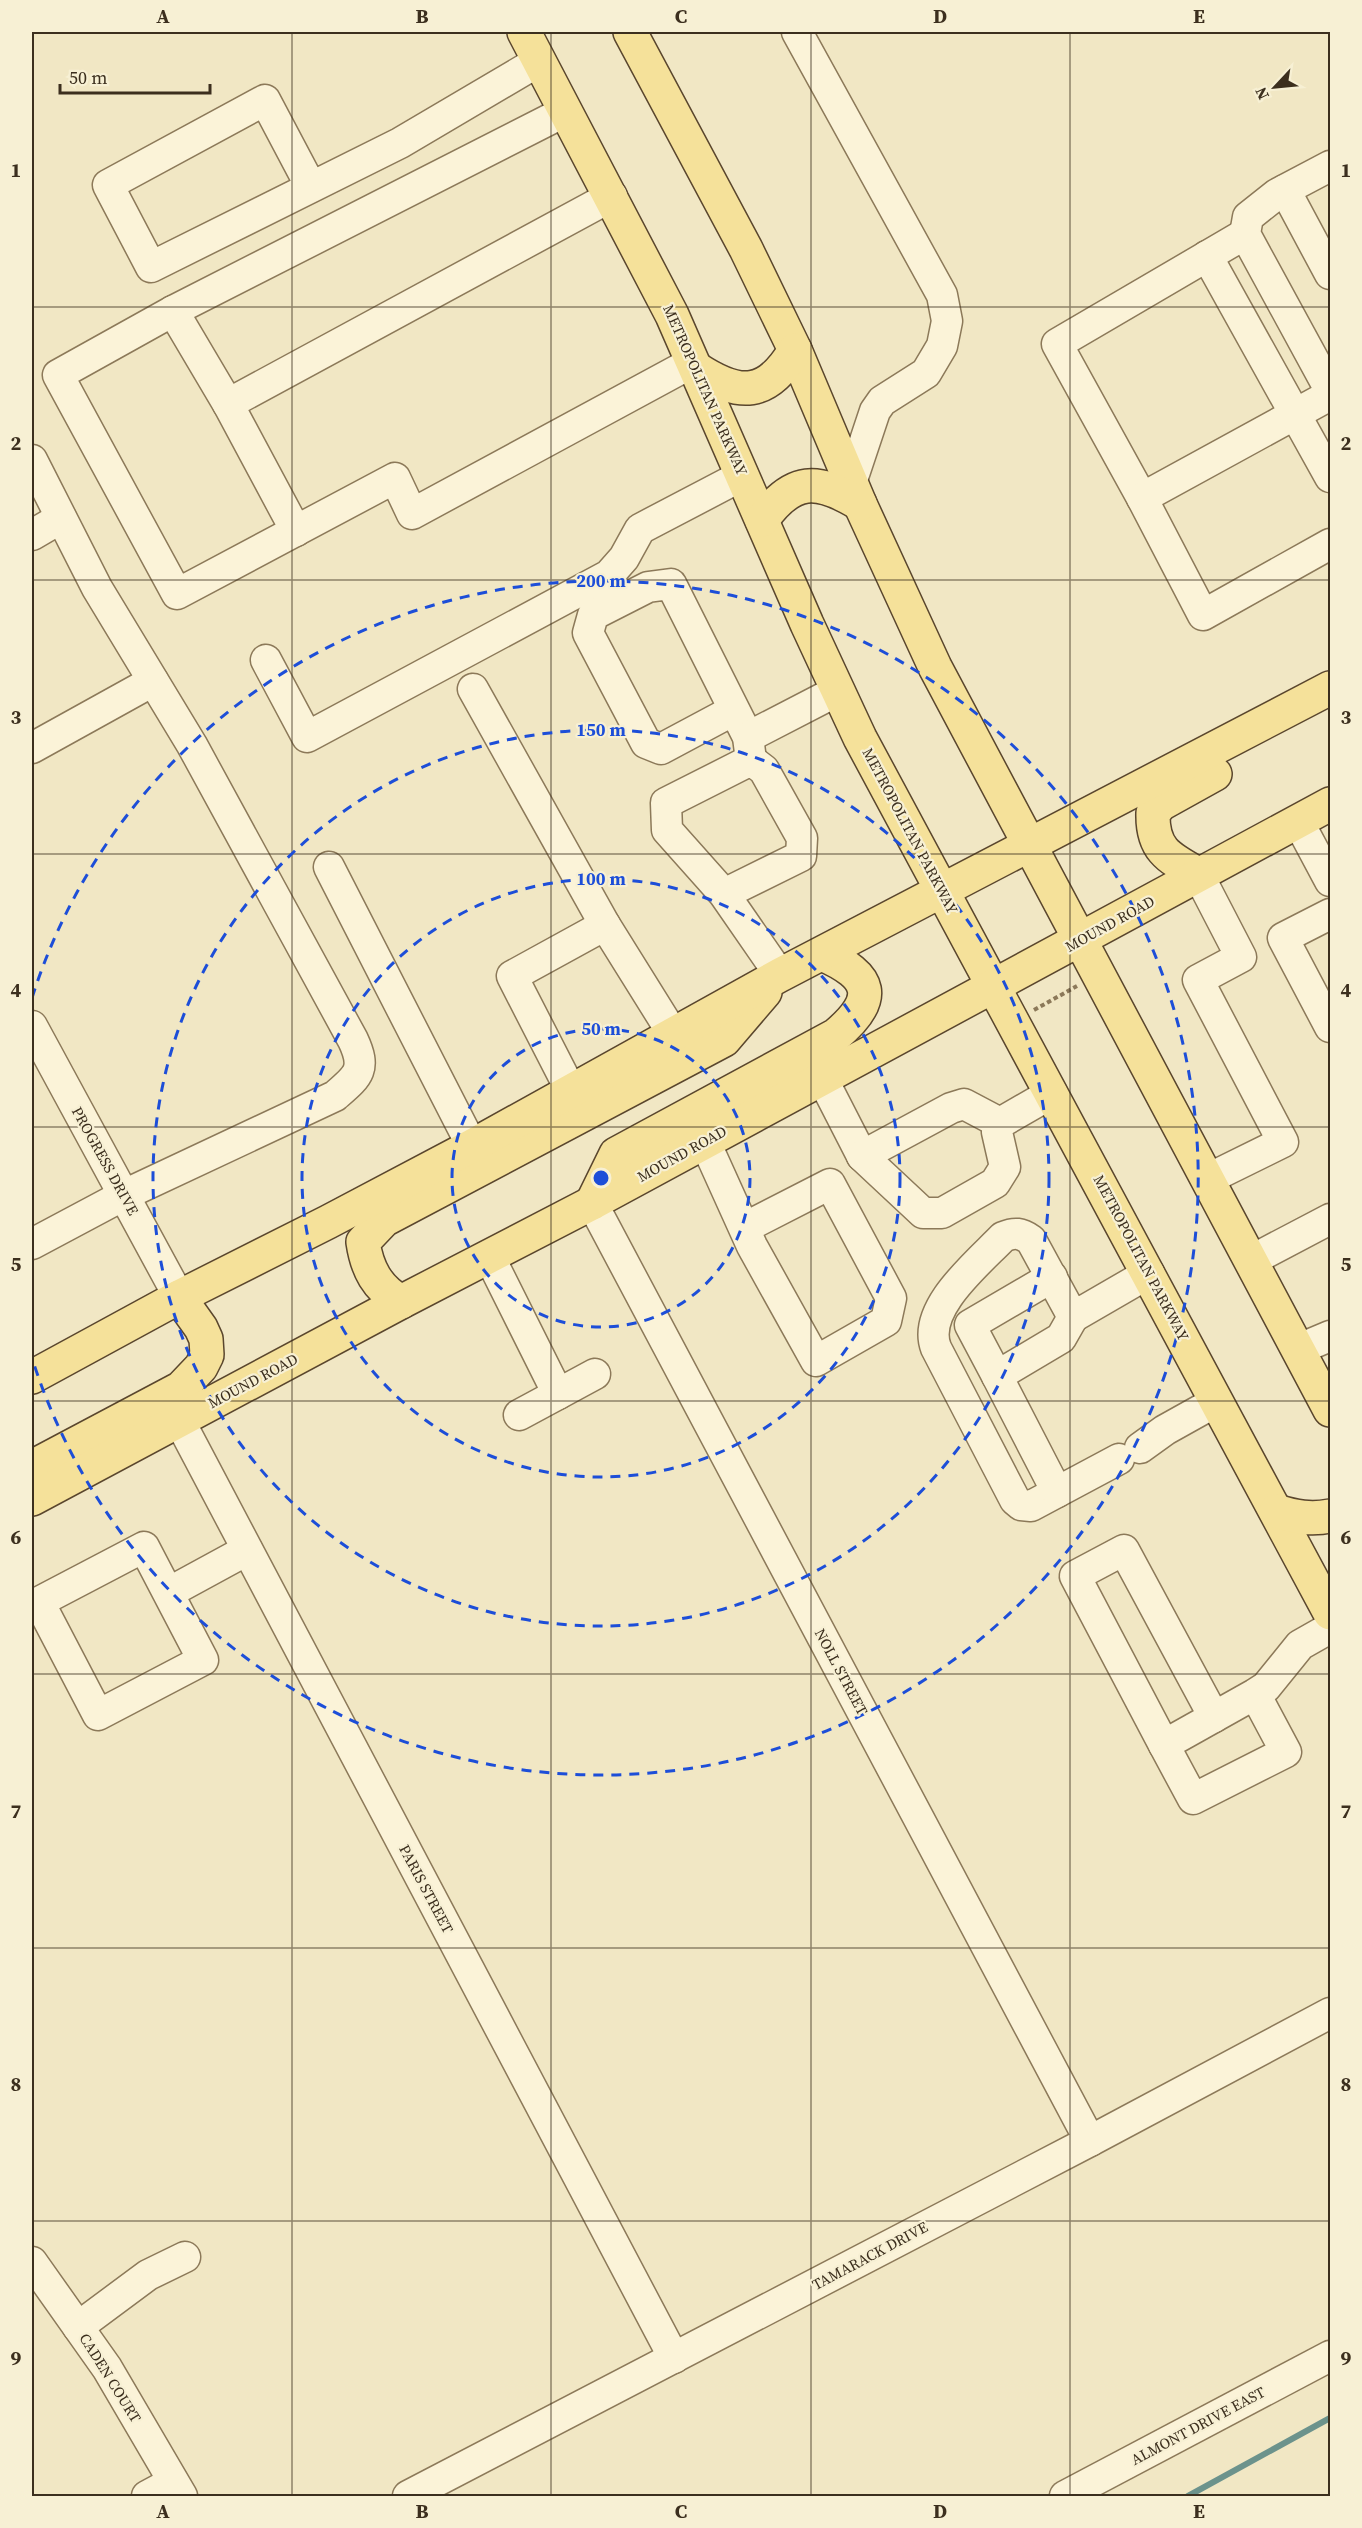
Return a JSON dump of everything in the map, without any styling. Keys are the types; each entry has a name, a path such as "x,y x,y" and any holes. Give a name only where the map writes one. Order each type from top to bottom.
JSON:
{"main road":[{"name":"METROPOLITAN PARKWAY","path":"524,32 612,196 695,365 837,691 941,891 1149,1273 1330,1613"},
{"path":"630,32 718,193 795,350 856,493 935,667 1329,1405"},
{"path":"695,365 729,387 756,388 778,375 795,350"},
{"path":"762,520 780,497 801,487 828,488 856,493"},
{"path":"32,1377 179,1297 472,1146 780,975 1330,688"},
{"path":"1198,874 1170,858 1156,841 1152,829 1153,813 1161,804 1174,796 1330,712"},
{"name":"MOUND ROAD","path":"32,1499 592,1203 1330,804"},
{"path":"592,1203 616,1154 836,1035 855,1019 865,1001 864,988 858,977 843,964 822,954"},
{"path":"401,1302 386,1294 369,1269 363,1242 368,1234 384,1220 724,1040 780,975"},
{"path":"32,1467 181,1388 201,1367 207,1354 206,1340 201,1328 179,1297"},
{"path":"1276,1511 1298,1518 1318,1519 1330,1516"}],"street":[{"path":"797,32 942,295 947,321 942,346 926,373 882,401 874,411 856,493"},
{"path":"311,187 265,100 108,185 151,267 400,143 539,61"},
{"path":"566,111 173,310 58,375 177,594 395,478 412,514 695,365"},
{"path":"1330,166 1285,190 1248,217 1245,234 1330,390"},
{"path":"1285,190 1330,274"},
{"path":"228,404 612,196"},
{"path":"1245,234 1057,344 1203,615 1330,544"},
{"path":"1207,256 1330,477"},
{"path":"173,310 228,404 296,531"},
{"path":"1142,498 1330,395"},
{"path":"32,460 97,588 192,745 353,1040 361,1067 355,1078 335,1096 124,1195 32,1244"},
{"path":"266,660 307,737 609,575 624,558 640,529 743,475"},
{"path":"32,535 61,519"},
{"path":"724,894 801,856 802,838 750,749 734,710 671,584 648,587 593,615 588,633 646,743 661,749 734,710"},
{"path":"32,748 153,681"},
{"path":"473,689 605,925 673,1034"},
{"path":"780,975 724,894 667,830 666,803 837,691"},
{"path":"1298,822 1330,881"},
{"path":"329,867 472,1146"},
{"path":"1198,874 1241,957 1198,980 1283,1142 1208,1179"},
{"path":"1330,914 1283,938 1330,1027"},
{"path":"571,1091 512,976 605,925"},
{"name":"PROGRESS DRIVE","path":"32,1026 179,1297"},
{"path":"822,1078 862,1156 922,1213 942,1213 995,1183 1005,1167 997,1132 1000,1124 1052,1093"},
{"path":"862,1156 951,1108 964,1104 1000,1124"},
{"path":"705,1142 744,1228 816,1361 886,1321 891,1298 830,1184 744,1228"},
{"name":"NOLL STREET","path":"592,1203 1090,2141"},
{"path":"1252,1260 1330,1219"},
{"path":"1073,1317 1031,1240 1022,1234 1012,1233 1003,1237 953,1290 936,1316 932,1339 936,1348 1015,1500 1021,1505 1031,1506 1130,1453 1217,1401"},
{"path":"489,1256 558,1394"},
{"path":"997,1376 1061,1338 1073,1317 1149,1273"},
{"path":"1052,1277 970,1325 1057,1492"},
{"path":"1299,1349 1330,1336"},
{"path":"519,1415 595,1374"},
{"name":"PARIS STREET","path":"179,1420 674,2358"},
{"path":"144,1547 168,1593 203,1660 98,1715 39,1602 144,1547"},
{"path":"168,1593 247,1550"},
{"path":"1214,1717 1124,1550 1075,1576 1193,1799 1286,1752 1256,1694"},
{"path":"1164,1744 1256,1694 1266,1687 1300,1645 1330,1628"},
{"name":"TAMARACK DRIVE","path":"408,2496 1090,2141 1330,2013"},
{"path":"78,2327 147,2275 185,2257"},
{"name":"CADEN COURT","path":"32,2262 106,2368 178,2489"},
{"name":"ALMONT DRIVE EAST","path":"1065,2496 1330,2356"},
{"path":"147,2496 178,2489"}],"path":[{"path":"1029,1012 1083,983"}],"waterway":[{"path":"1188,2496 1330,2418"}]}
